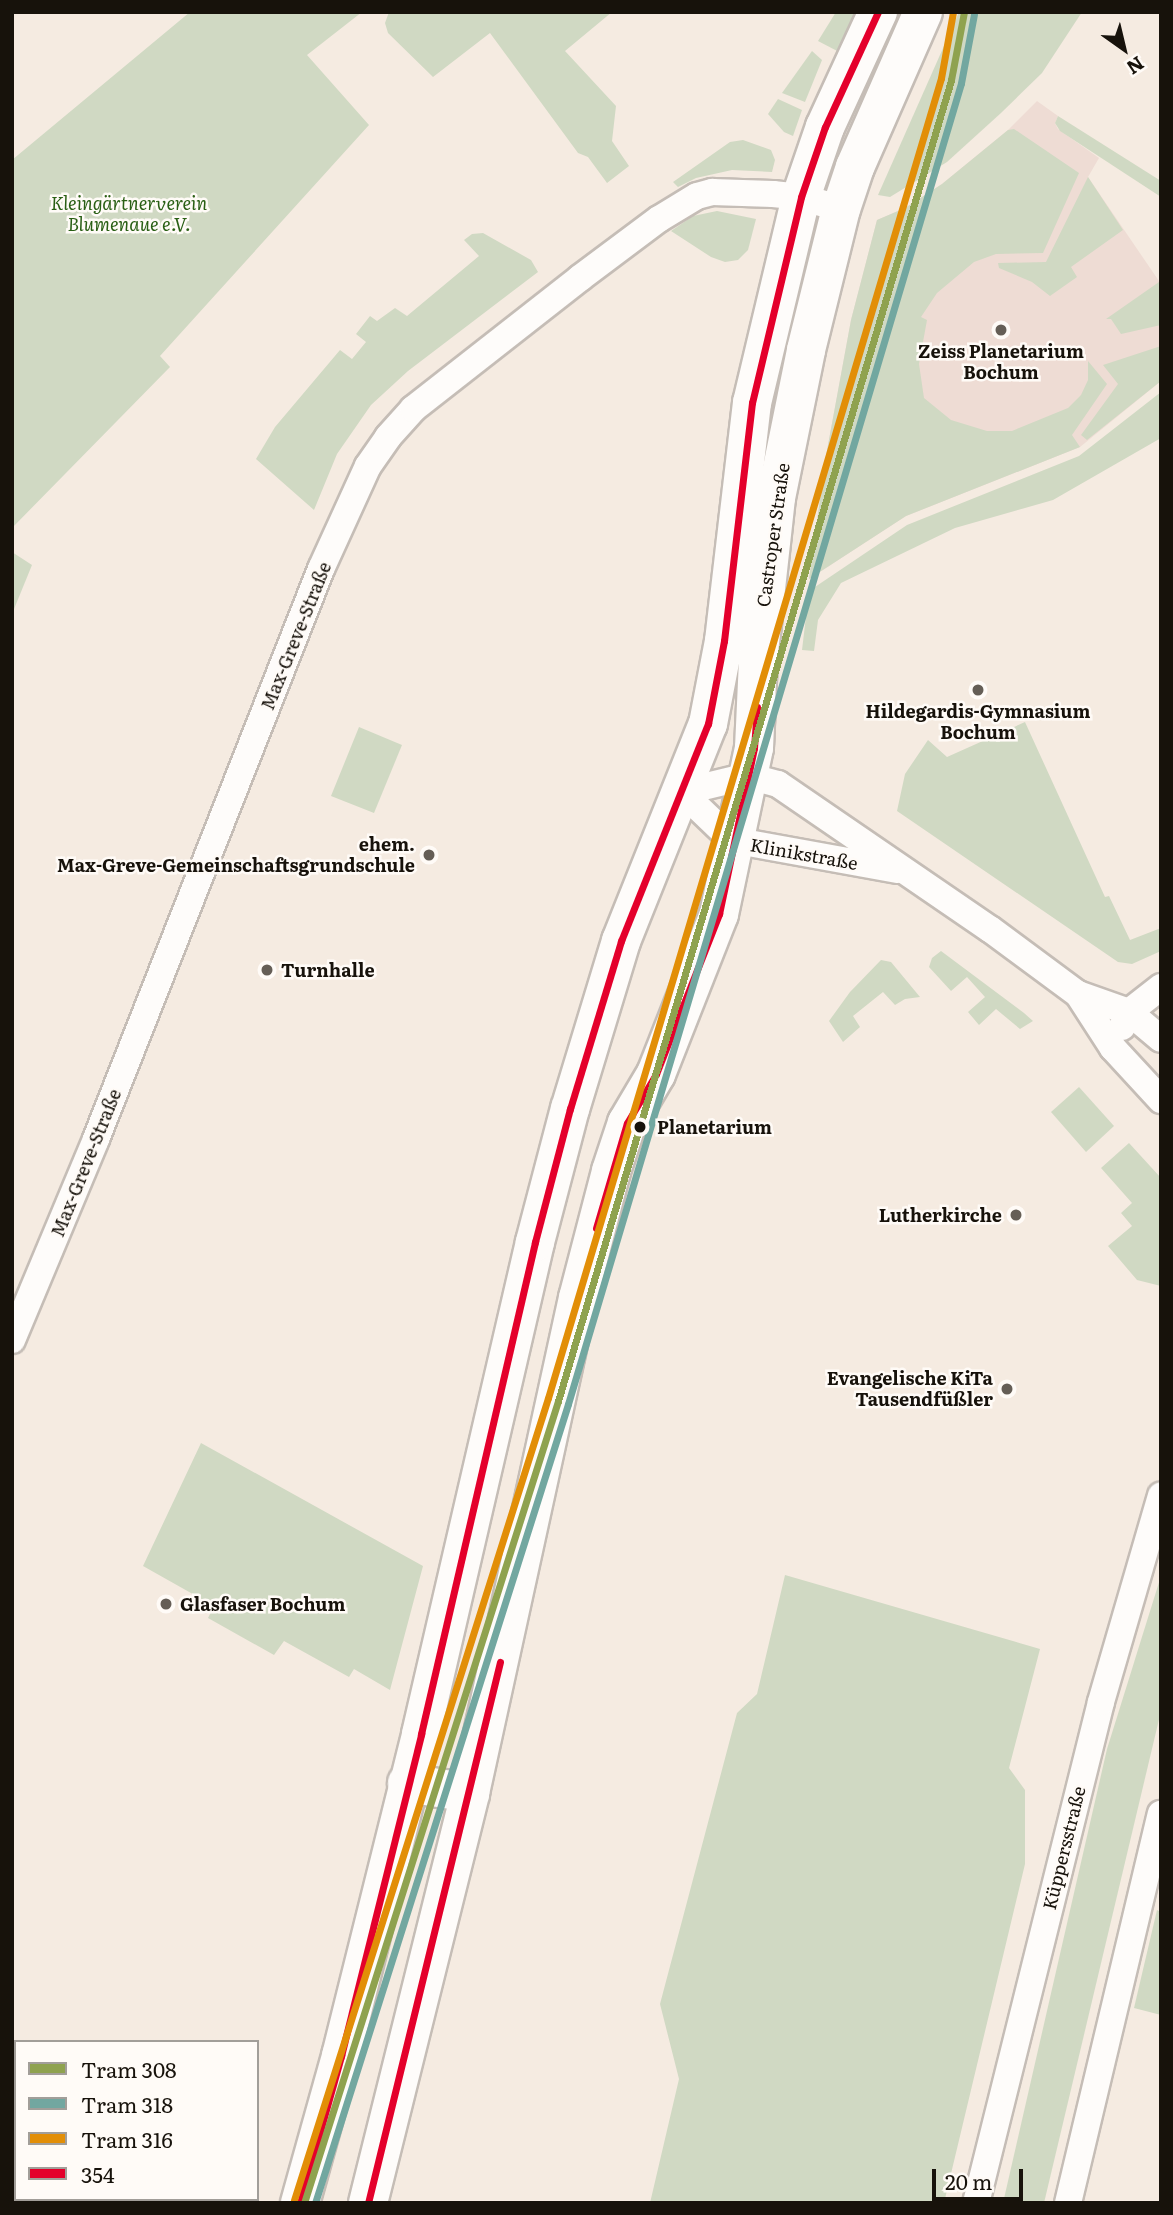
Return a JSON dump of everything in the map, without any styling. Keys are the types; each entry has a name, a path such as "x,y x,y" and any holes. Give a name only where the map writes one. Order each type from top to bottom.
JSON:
{"main road":[{"name":"Castroper Straße","path":"300,2203 341,2056 534,1242 570,1109 621,941 708,724 724,641 752,403 801,197 825,127 878,12"},
{"name":"Castroper Straße","path":"368,2203 470,1793 578,1298 611,1171 627,1123 656,1074 719,914 732,840 755,741 758,661 776,498 806,350 841,209 855,167 923,12"},
{"path":"407,1783 470,1793"}],"street":[{"name":"Max-Greve-Straße","path":"12,1340 96,1139 321,569 368,466 413,409 580,278 674,209 697,196 712,192 801,197 841,209"},
{"path":"682,792 748,776"},
{"name":"Klinikstraße","path":"748,776 778,784 1078,994 1129,1012 1161,1039"},
{"name":"Klinikstraße","path":"682,792 732,840 906,872"},
{"path":"1161,987 1129,1012 1118,1053 1161,1052"},
{"name":"Klinikstraße","path":"1078,994 1118,1053 1161,1100"},
{"name":"Küppersstraße","path":"976,2203 1101,1702 1161,1496"},
{"path":"1068,2203 1161,1814"}],"shaded area":[{"path":"1037,101 1058,116 1055,123 1058,129 1099,158 1088,177 1161,284 1161,381 1080,447 906,516 809,579 826,456 851,320 877,220 905,208 942,184 1008,130"}],"green space":[{"name":"Kleingärtnerverein Blumenaue e.V.","path":"190,12 362,12 307,55 369,125 160,356 170,367 12,528 12,160"},
{"path":"389,12 612,12 565,51 616,106 612,141 629,166 607,183 588,157 578,153 490,33 433,77 388,33 385,23"},
{"path":"836,12 863,12 843,54 818,41"},
{"path":"959,12 1082,12 1042,73 947,162 890,197 878,195"},
{"path":"812,51 822,60 805,102 782,93"},
{"path":"778,99 802,110 793,136 784,132 768,114"},
{"path":"1058,116 1161,181 1161,197 1060,131 1055,123"},
{"path":"1014,129 1079,173 1043,253 996,254 974,262 937,293 921,317 927,320 919,364 924,398 951,420 987,431 1012,431 1068,408 1081,395 1088,380 1088,361 1107,384 1072,435 1080,447 906,516 809,579 826,456 851,320 877,220 905,208 942,184 1008,130"},
{"path":"743,140 771,150 775,160 772,172 732,170 696,178 678,187 673,182 730,142"},
{"path":"1088,177 1123,230 1071,267 1077,277 1050,296 1032,282 999,268 998,263 1046,262"},
{"path":"717,211 756,219 748,250 738,260 725,262 711,257 671,231 693,216"},
{"path":"483,233 531,260 538,272 408,371 371,405 337,454 314,510 256,459 275,427 340,350 352,359 366,342 356,334 370,316 377,321 395,308 407,316 479,256 464,240 472,234"},
{"path":"1159,282 1161,325 1121,334 1111,319 1106,319"},
{"path":"1161,346 1161,381 1087,440 1081,435 1118,384 1103,365"},
{"path":"1161,392 1161,438 1053,500 955,528 841,583 818,620 814,651 802,650 809,591 907,525 1079,456"},
{"path":"12,552 32,565 12,614"},
{"path":"1025,722 1105,897 1109,896 1130,940 1161,928 1161,951 1132,964 1118,962 897,811 905,774 928,740 947,757"},
{"path":"359,727 402,745 374,813 331,796"},
{"path":"941,951 1033,1021 1020,1029 996,1009 979,1025 968,1012 985,997 967,977 951,991 929,967 932,958"},
{"path":"881,960 891,962 920,997 905,999 895,1005 883,992 853,1016 860,1027 843,1042 829,1021 850,992"},
{"path":"1079,1087 1114,1126 1086,1152 1051,1112"},
{"path":"1129,1143 1161,1178 1161,1286 1137,1280 1108,1246 1132,1226 1121,1213 1132,1203 1101,1168"},
{"path":"201,1443 423,1566 390,1690 354,1669 349,1677 284,1641 274,1655 208,1618 214,1606 143,1566"},
{"path":"785,1575 1040,1649 1009,1768 1025,1790 1025,1864 944,2203 650,2203 679,2079 660,2004 737,1713 757,1694"},
{"path":"1161,1576 1161,1711 1044,2203 1003,2203 1107,1749"},
{"path":"1157,1910 1161,1912 1161,2015 1134,2008"}],"tram line":[{"name":"316","path":"294,2200 548,1398 941,78 953,12"},
{"name":"308","path":"304,2203 558,1401 951,80 964,12"},
{"name":"318","path":"315,2203 568,1404 961,83 974,14"}],"transit line":[{"name":"354","path":"300,2203 341,2056 421,1734 535,1242 570,1109 621,941 708,724 724,641 752,403 801,197 825,127 878,12"},
{"name":"354","path":"596,1228 627,1123 656,1074 719,914 754,748 757,707"},
{"name":"354","path":"368,2203 500,1662"}],"place":[{"name":"Zeiss Planetarium Bochum","path":"1001,330"},
{"name":"Hildegardis-Gymnasium Bochum","path":"978,690"},
{"name":"ehem. Max-Greve-Gemeinschaftsgrundschule","path":"429,855"},
{"name":"Turnhalle","path":"267,970"},
{"name":"Planetarium","path":"640,1127"},
{"name":"Lutherkirche","path":"1016,1215"},
{"name":"Evangelische KiTa Tausendfüßler","path":"1007,1389"},
{"name":"Glasfaser Bochum","path":"166,1604"}]}
